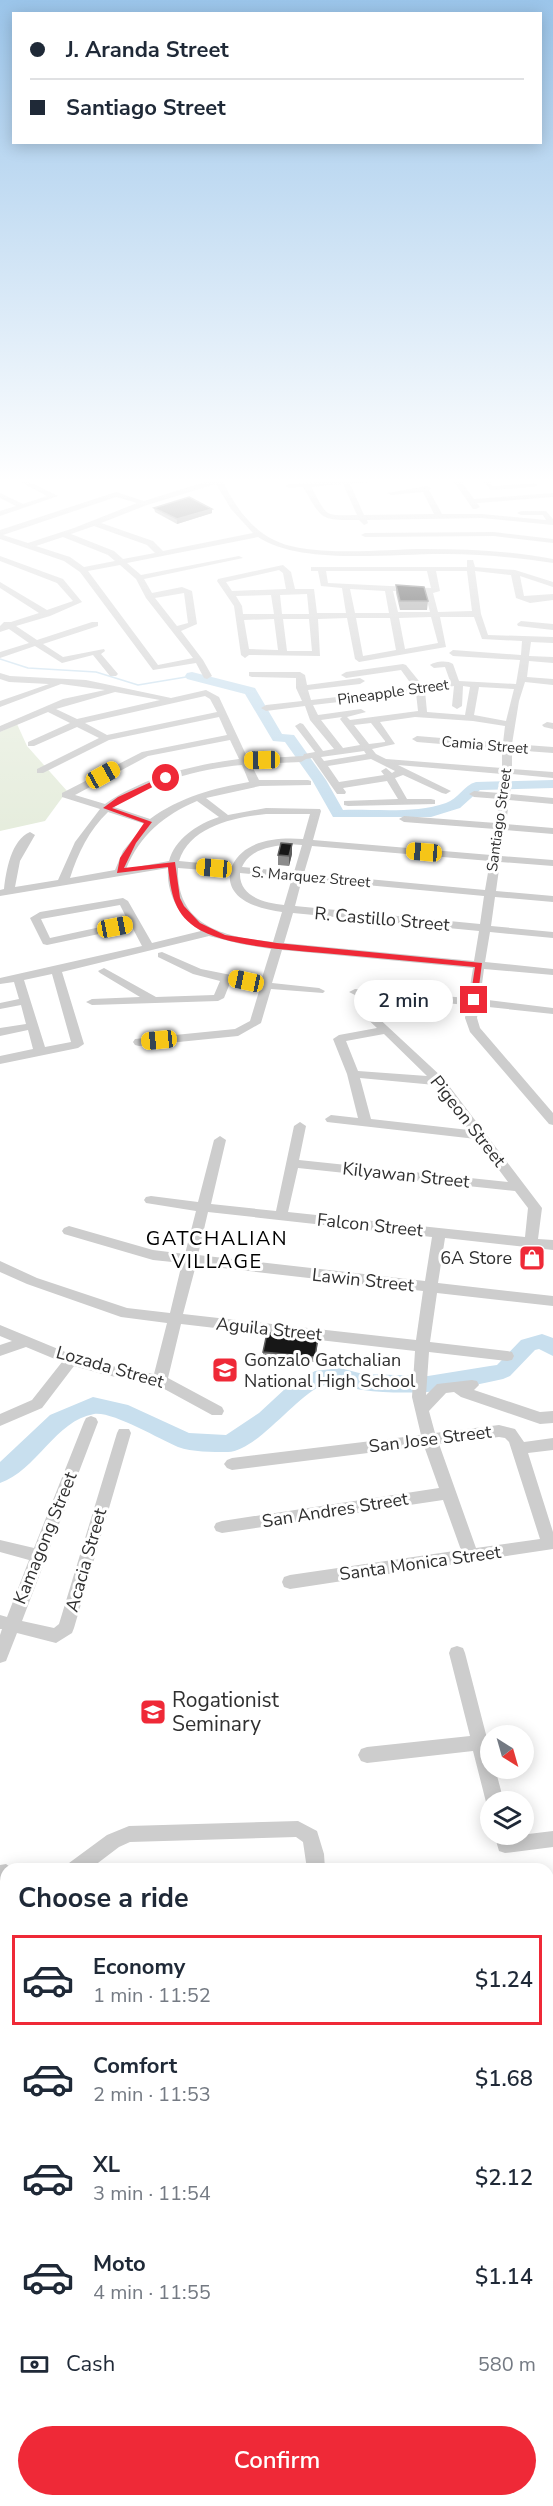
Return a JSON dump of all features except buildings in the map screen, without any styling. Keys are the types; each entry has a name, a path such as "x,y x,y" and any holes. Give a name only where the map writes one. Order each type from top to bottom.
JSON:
{"street":[{"path":"19,596 47,614"},
{"path":"0,629 76,604 78,600 74,596"},
{"path":"103,596 156,668 199,660"},
{"path":"149,596 199,660 207,676"},
{"path":"176,630 193,624 189,596"},
{"path":"232,596 238,606 246,654 316,654 310,596"},
{"path":"275,596 283,653"},
{"path":"347,596 358,658 443,645 430,596"},
{"path":"389,596 401,653"},
{"path":"474,596 485,637 553,640"},
{"path":"520,596 530,600 553,597"},
{"path":"240,617 434,614 476,609"},
{"path":"0,620 62,660 98,651 112,674"},
{"path":"0,655 95,624"},
{"path":"521,624 552,625"},
{"name":"Santiago Street","path":"527,639 521,683 514,701 510,724 506,789 471,1018 474,1029 553,1121"},
{"path":"453,653 553,660"},
{"path":"434,665 449,664 457,683 457,706"},
{"path":"346,675 403,667 420,689 423,710"},
{"path":"252,674 298,674 306,704 314,718 342,751"},
{"path":"301,688 410,675"},
{"path":"3,679 65,681 175,700"},
{"path":"0,704 65,681"},
{"path":"521,683 553,682"},
{"name":"Pineapple Street","path":"266,708 457,683 521,683"},
{"path":"469,718 475,684"},
{"path":"0,729 48,708 118,690"},
{"path":"31,744 75,724 206,693 211,695 222,714 255,783"},
{"path":"48,708 75,724 106,738"},
{"path":"314,718 373,719 423,710"},
{"path":"345,719 423,710 510,724"},
{"path":"40,771 106,738 222,714"},
{"path":"345,719 376,756 404,802"},
{"path":"373,719 391,742 376,756"},
{"path":"300,726 313,758 350,806 431,802"},
{"path":"149,822 66,796 145,754 233,737"},
{"name":"Camia Street","path":"417,739 553,750"},
{"path":"313,758 342,751 508,771 553,774"},
{"path":"63,882 78,844 106,808 121,798 181,772 243,760 376,756 447,791"},
{"path":"336,786 390,777 403,771"},
{"path":"120,871 123,858 149,822 171,809 198,797 255,783 308,783"},
{"path":"474,794 506,789 553,801"},
{"path":"198,797 227,819"},
{"path":"139,1042 248,1029 257,1019 265,985 277,946 288,910 298,876 316,811 274,809 227,819 189,837 172,864 176,898 180,907 198,925 211,932 238,940 277,946 553,972"},
{"path":"404,819 553,831"},
{"path":"5,892 18,849 30,835"},
{"path":"236,869 241,858 254,849 274,843 308,841 553,863"},
{"name":"S. Marquez Street","path":"5,892 172,864 553,899"},
{"name":"R. Castillo Street","path":"236,869 235,886 249,899 269,907 553,935"},
{"path":"134,923 47,942 35,918 40,915 123,901 148,947"},
{"path":"0,981 56,970 211,932"},
{"path":"162,955 192,969 265,985 319,991"},
{"path":"0,1060 78,1044 56,970"},
{"path":"105,972 154,1000"},
{"path":"18,977 40,1052"},
{"path":"92,1002 218,998 227,977"},
{"path":"355,992 416,996 553,1011"},
{"path":"0,1006 25,1001"},
{"name":"Pigeon Street","path":"369,1015 440,1081 535,1208 531,1242"},
{"path":"0,1032 32,1026"},
{"path":"366,1123 353,1074 339,1038 386,1030"},
{"path":"353,1074 440,1081"},
{"path":"331,1119 479,1135"},
{"path":"281,1216 300,1126"},
{"path":"160,1380 220,1140"},
{"name":"Kilyawan Street","path":"292,1163 519,1187"},
{"name":"Falcon Street","path":"151,1200 553,1245"},
{"name":"Lawin Street","path":"69,1231 137,1252 190,1260 553,1301"},
{"path":"439,1233 422,1346 420,1404 471,1556"},
{"name":"Aguila Street","path":"0,1266 32,1281 126,1313 507,1356"},
{"name":"Lozada Street","path":"0,1330 71,1360 106,1370 160,1380 217,1411"},
{"path":"0,1352 27,1341"},
{"path":"0,1419 37,1404 71,1360"},
{"path":"420,1404 442,1389 465,1386 466,1393 540,1418 553,1417"},
{"name":"Kamagong Street","path":"0,1656 5,1624 39,1556 91,1422"},
{"name":"San Jose Street","path":"232,1464 505,1431 514,1437 549,1544"},
{"name":"Acacia Street","path":"5,1624 56,1636 66,1628 124,1434"},
{"path":"518,1449 553,1444"},
{"name":"San Andres Street","path":"222,1527 449,1493"},
{"name":"Santa Monica Street","path":"290,1582 549,1544"},
{"path":"0,1545 39,1556"},
{"path":"367,1755 480,1743 457,1653"},
{"path":"83,1863 113,1841 129,1834 298,1829 311,1837 316,1863"},
{"path":"534,1841 553,1839"}],"green space":[{"path":"17,724 27,746 67,791 45,821 0,831 0,732"}],"waterway":[{"path":"0,659 28,668 96,672 138,685 192,676"},
{"path":"192,676 250,691 278,738 289,738 319,780 338,814 431,813 455,805 476,786 553,784"},
{"path":"0,1474 18,1461 58,1421 93,1405 120,1411 186,1441 230,1444 267,1419 293,1394 315,1379 340,1376 363,1382 428,1384 503,1371 528,1345 542,1341 553,1348"}],"place":[{"name":"6A Store","path":"532,1258"},
{"name":"Gonzalo Gatchalian National High School","path":"225,1370"},
{"name":"Rogationist Seminary","path":"153,1712"}],"district":[{"name":"GATCHALIAN VILLAGE","path":"217,1250"}],"route":[{"path":"166,778 121,798 106,808 149,822 123,858 120,871 172,864 176,898 180,907 198,925 223,937 277,946 479,965 474,1000"}]}
